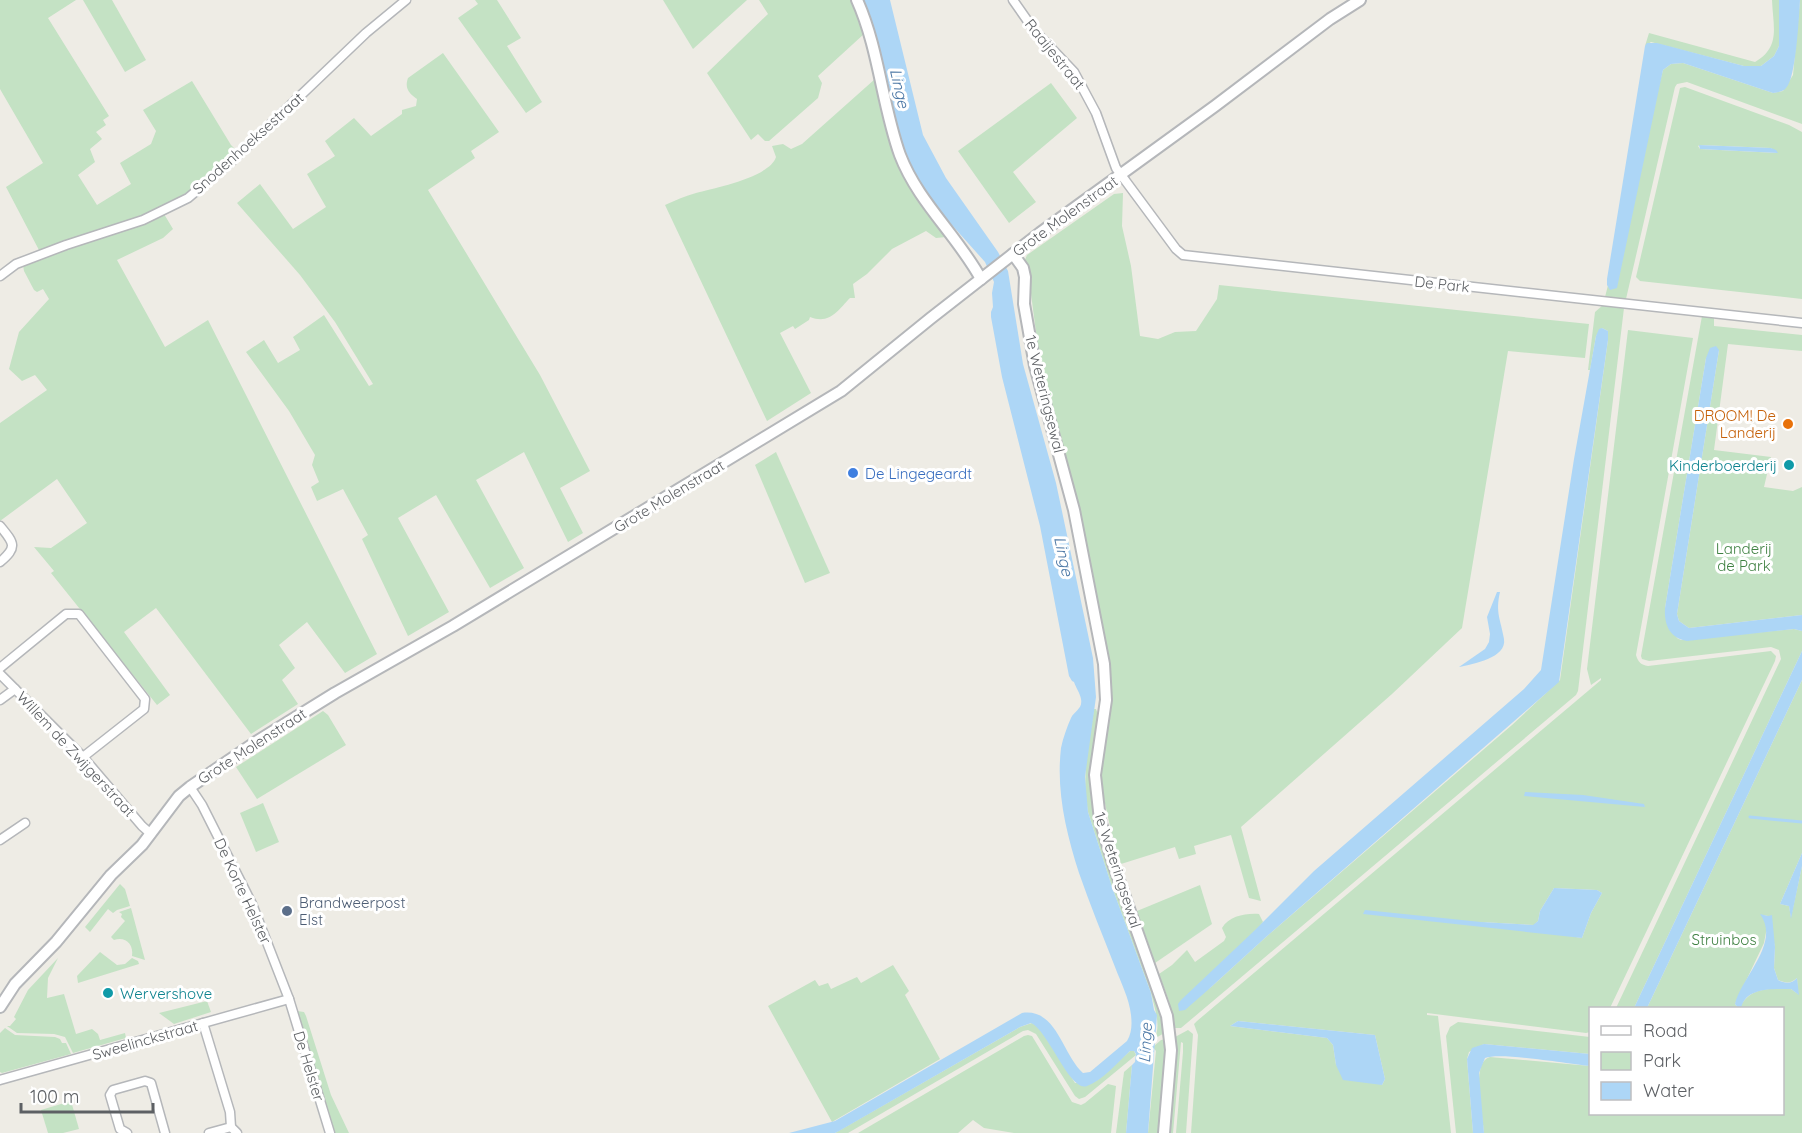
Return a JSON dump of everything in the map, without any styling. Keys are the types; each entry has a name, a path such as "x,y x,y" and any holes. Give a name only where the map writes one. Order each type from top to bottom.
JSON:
{"street":[{"name":"Snodenhoeksestraat","path":"0,276 16,264 143,220 188,198 233,160 366,33 406,0"},
{"path":"857,0 865,18 889,120 900,156 912,184 983,276"},
{"name":"Raaijestraat","path":"1013,0 1034,30 1074,72 1083,87 1121,175"},
{"name":"Grote Molenstraat","path":"0,1007 15,984 56,942 111,875 142,845 179,796 190,787 256,742 335,693 453,626 841,392 983,276 1321,25 1360,0"},
{"name":"De Park","path":"1121,175 1176,249 1183,255 1802,323"},
{"name":"1e Weteringsewal","path":"1009,257 1023,268 1024,304 1035,366 1074,510 1105,670 1106,700 1095,769 1096,800 1100,820 1167,1016 1172,1050 1164,1133"},
{"path":"0,526 11,540 13,547 9,555 0,562"},
{"path":"0,668 66,614 79,614 145,699 144,709 82,757"},
{"name":"Willem de Zwijgerstraat","path":"0,674 82,757 151,834"},
{"path":"0,700 15,689"},
{"name":"De Korte Helster","path":"190,787 202,805 252,904 289,999"},
{"path":"0,840 25,823"},
{"name":"Sweelinckstraat","path":"0,1080 289,999"},
{"name":"De Helster","path":"289,999 330,1133"},
{"path":"203,1023 234,1130 209,1133"},
{"path":"127,1133 120,1129 111,1095 114,1090 145,1081 151,1083 165,1133"}],"green space":[{"path":"0,0 76,0 48,18 109,116 103,120 106,125 96,132 102,139 90,149 95,162 78,175 97,205 131,184 120,163 151,144 156,131 143,110 192,81 231,145 235,149 238,148 196,187 172,201 121,225 40,252 6,187 43,163 0,89"},
{"path":"83,0 112,0 146,60 125,72"},
{"path":"475,0 497,0 521,38 507,46 542,102 526,113 458,18 478,4"},
{"path":"663,0 747,0 693,49"},
{"path":"759,0 852,0 864,34 818,76 822,83 818,98 769,141 765,141 758,134 751,140 707,73 768,14"},
{"path":"1772,0 1779,0 1779,46 1774,56 1761,66 1744,66 1651,42 1645,46 1649,33 1755,62 1769,50 1774,36"},
{"path":"1800,0 1802,0 1802,124 1687,82 1677,84 1626,299 1605,297 1663,70 1671,64 1683,63 1773,93 1783,91 1793,75"},
{"path":"443,53 499,132 471,151 475,158 428,190 540,375 590,471 560,488 583,533 568,542 524,452 476,480 524,568 490,588 436,495 398,518 449,612 408,636 362,539 368,535 343,489 317,501 311,487 319,482 312,465 315,455 289,411 246,352 264,340 278,363 300,350 293,337 324,315 369,386 373,384 335,322 300,275 237,203 260,184 293,229 326,207 307,174 335,156 325,141 354,118 371,136 402,114 402,110 416,106 417,99 407,88 408,78"},
{"path":"875,79 928,213 946,237 936,238 926,231 892,249 867,274 853,284 855,298 850,298 833,315 823,319 810,317 795,329 793,326 780,333 811,393 767,421 665,205 692,194 741,181 764,170 772,164 776,157 772,146 783,144 791,149 802,144"},
{"path":"1051,83 1077,118 1013,172 1036,202 1009,223 958,151"},
{"path":"1685,87 1789,125 1802,132 1802,299 1640,281 1636,277 1680,88","holes":["1698,146 1771,148 1777,153 1700,149"]},
{"path":"1123,193 1122,226 1131,266 1140,336 1158,339 1175,332 1196,331 1217,299 1219,285 1589,324 1585,358 1508,351 1462,628 1392,694 1241,827 1261,901 1249,898 1231,835 1194,846 1196,854 1179,859 1175,847 1121,864 1101,785 1101,759 1111,680 1042,378 1028,271 1024,262 1027,255 1114,194"},
{"path":"164,214 173,229 163,238 117,260 165,347 208,320 377,654 345,673 307,622 279,645 295,668 282,680 298,704 251,734 156,608 124,632 170,695 157,705 51,573 54,571 34,547 51,548 87,523 57,479 0,521 0,423 47,390 35,375 22,381 9,369 19,332 49,299 43,289 37,292 34,290 23,265 53,252"},
{"path":"1603,305 1624,308 1576,695 1181,1028 1174,1028 1169,1001 1159,974 1187,950 1195,962 1224,941 1226,937 1222,928 1233,918 1259,914 1263,922 1209,989 1512,725 1560,680 1608,340 1608,331 1602,328 1596,336 1590,370 1588,370 1595,312"},
{"name":"Landerij de Park","path":"1702,316 1714,317 1714,326 1802,335 1802,351 1728,344 1714,450 1771,457 1764,487 1793,491 1802,487 1802,615 1689,628 1679,621 1677,614 1719,350 1706,358 1665,608 1677,638 1681,640 1794,629 1802,631 1802,651 1634,1007 1616,1007 1781,659 1779,650 1771,647 1649,661 1642,659"},
{"path":"1628,330 1693,338 1636,655 1640,663 1648,666 1771,651 1776,656 1610,1007 1589,1007 1589,1032 1586,1033 1427,1013 1427,1015 1438,1016 1451,1133 1191,1133 1198,1035 1194,1024 1601,678 1591,685 1587,669","holes":["1554,888 1597,890 1602,893 1591,913 1582,938 1481,922 1534,925","1238,1021 1375,1035 1385,1079 1382,1085 1336,1065 1333,1045 1327,1038 1230,1026"]},
{"path":"776,452 830,573 805,583 755,465"},
{"name":"Struinbos","path":"1802,680 1802,853 1780,904 1789,906 1791,917 1802,866 1802,1133 1484,1133 1479,1079 1484,1061 1490,1057 1589,1066 1589,1115 1784,1115 1784,1007 1740,1007 1750,995 1762,990 1791,989 1798,994 1797,978 1788,982 1778,980 1774,968 1775,947 1768,916 1762,915 1767,927 1764,943 1735,1004 1737,1007 1647,1007"},
{"path":"1094,709 1098,716 1098,730 1091,766 1094,810 1153,981 1166,1032 1154,1039 1157,1022 1151,993 1112,887 1088,812 1085,791 1086,760"},
{"path":"323,711 328,715 346,745 257,799 236,767"},
{"path":"263,803 279,842 256,852 240,813"},
{"path":"120,884 125,889 130,906 113,913 108,909 90,932 85,927"},
{"path":"1200,885 1212,924 1155,963 1137,911"},
{"path":"131,908 145,960 132,956 132,948 128,942 122,939 114,940 111,937 125,921 119,912"},
{"path":"100,952 117,965 125,964 132,958 139,964 78,983 77,976"},
{"path":"58,958 48,978 47,998 64,994 76,1034 92,1029 98,1034 100,1040 125,1033 126,1038 73,1053 65,1037 54,1034 17,1033 7,1026 10,1026 16,1019 14,1017 28,990"},
{"path":"893,965 909,991 905,995 940,1059 832,1122 768,1006 815,980 819,986 828,983 831,989 857,977 861,983"},
{"path":"207,1001 211,1012 174,1024 159,1013"},
{"path":"297,1011 304,1012 306,1016 331,1095 349,1133 334,1133"},
{"path":"1458,1022 1589,1037 1589,1054 1484,1044 1469,1052 1467,1059 1473,1133 1456,1133 1446,1036 1450,1027"},
{"path":"1032,1023 1041,1029 1075,1083 1093,1082 1130,1051 1134,1051 1136,1055 1085,1097 1079,1099 1036,1034 1028,1030 1023,1031 848,1133 835,1133 1020,1027"},
{"path":"5,1028 15,1035 55,1037 62,1043 66,1043 71,1054 2,1073 0,1072 0,1033"},
{"path":"1188,1030 1193,1034 1186,1133 1176,1133 1183,1052 1181,1042 1173,1133 1168,1133 1175,1037"},
{"path":"1024,1036 1032,1036 1072,1102 1081,1105 1108,1084 1116,1086 1111,1133 1014,1133 984,1128 973,1120 958,1133 858,1133"},
{"path":"1167,1039 1160,1133 1148,1133 1156,1051 1153,1047 1161,1040"},
{"path":"1132,1065 1126,1133 1116,1133 1124,1072"},
{"path":"71,1101 79,1129 63,1133 48,1133 41,1110"}],"water":[{"name":"Linge","path":"862,0 890,0 923,135 946,178 998,252 1008,271 1023,364 1056,483 1093,658 1096,697 1085,777 1088,812 1157,1015 1148,1133 1126,1133 1132,1065 1136,1054 1134,1051 1130,1051 1099,1080 1087,1086 1080,1086 1066,1071 1038,1028 1031,1023 1020,1027 835,1133 789,1133 835,1121 1022,1013 1034,1013 1051,1025 1083,1073 1090,1072 1127,1041 1131,1025 1127,997 1079,873 1063,811 1060,780 1061,748 1072,716 1080,708 1081,699 1069,676 1040,526 1002,377 991,317 994,282 985,262 934,205 907,159 894,119 870,18"},
{"path":"1779,0 1800,0 1795,60 1789,82 1780,92 1773,93 1683,63 1671,64 1663,70 1617,288 1610,290 1607,279 1645,46 1647,43 1657,43 1744,66 1761,66 1774,56 1779,46"},
{"path":"1699,145 1771,148 1778,153 1700,149"},
{"path":"1602,328 1608,331 1608,340 1559,682 1185,1010 1179,1011 1178,1004 1181,1000 1314,871 1524,689 1541,670 1574,459 1596,336"},
{"path":"1716,346 1719,350 1677,614 1679,621 1689,628 1802,615 1802,631 1794,629 1687,641 1672,633 1665,619 1706,358 1710,348"},
{"path":"1497,592 1500,592 1498,611 1504,646 1488,659 1459,667 1485,649 1489,642 1487,617"},
{"path":"1802,651 1802,680 1647,1007 1634,1007"},
{"path":"1525,792 1583,795 1644,804 1645,807 1524,796"},
{"path":"1802,853 1802,866 1791,919 1789,906 1780,904"},
{"path":"1554,888 1597,890 1602,893 1591,913 1582,938 1363,914 1365,910 1533,925 1538,921 1540,911"},
{"path":"1760,914 1772,915 1774,968 1778,980 1788,983 1797,978 1799,995 1791,989 1761,991 1748,996 1741,1007 1737,1007 1735,1004 1739,993 1763,948 1766,936 1765,925"},
{"path":"1238,1021 1375,1035 1385,1079 1382,1085 1343,1080 1336,1065 1333,1045 1327,1038 1230,1026"},
{"path":"1484,1044 1589,1054 1589,1066 1520,1057 1485,1058 1479,1073 1484,1133 1473,1133 1467,1059 1472,1048"}],"waterway":[{"path":"1750,817 1802,822"}],"place":[{"name":"DROOM! De Landerij","path":"1788,424"},
{"name":"Kinderboerderij","path":"1789,465"},
{"name":"De Lingegeardt","path":"853,473"},
{"name":"Brandweerpost Elst","path":"287,911"},
{"name":"Wervershove","path":"108,993"}]}
